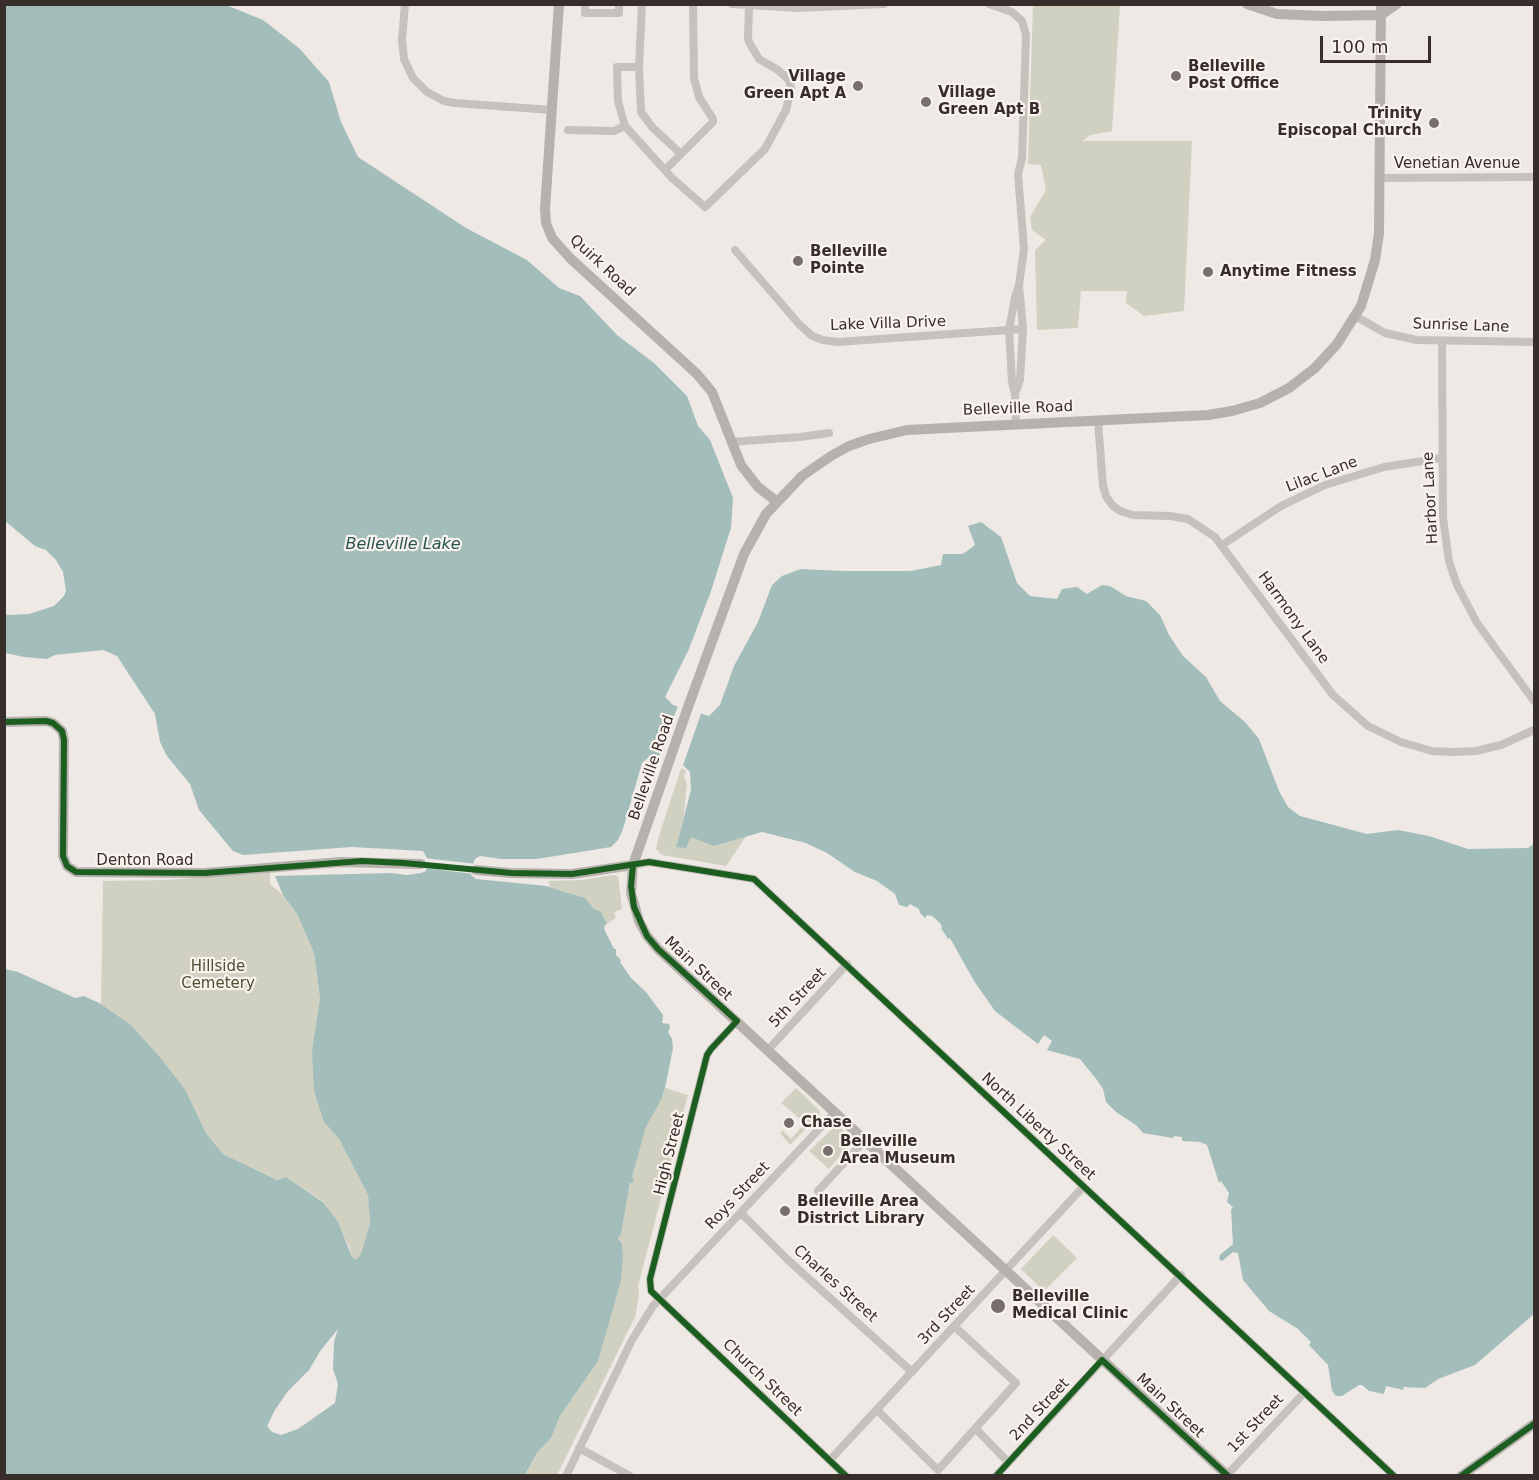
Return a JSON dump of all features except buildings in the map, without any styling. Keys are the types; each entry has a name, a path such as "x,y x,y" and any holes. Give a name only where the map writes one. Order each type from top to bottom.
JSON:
{"main road":[{"name":"Quirk Road","path":"558,4 545,209 546,223 552,238 571,259 697,374 712,392 731,442 748,477 776,501"},
{"path":"1247,4 1269,12 1291,16 1381,10 1397,4"},
{"name":"Belleville Road","path":"632,900 633,865 744,554 757,527 776,501 816,465 849,446 907,430 1208,415 1232,411 1260,403 1289,388 1315,368 1337,344 1355,316 1367,291 1375,260 1380,178 1381,10"},
{"name":"Denton Road","path":"4,722 46,721 53,723 62,731 64,740 63,856 67,866 76,872 205,873 340,861 421,864"},
{"path":"476,870 572,874 633,865"},
{"name":"Main Street","path":"632,900 639,921 652,943 1227,1475"},
{"path":"1461,1476 1534,1424"}],"street":[{"path":"405,4 402,40 404,59 413,78 427,92 444,101 455,103 552,110"},
{"path":"585,4 585,13 619,13 619,4"},
{"path":"642,4 639,67 641,112 653,128 680,153"},
{"path":"665,170 709,126 713,119 699,97 694,78 693,4"},
{"path":"732,4 749,7 884,4"},
{"path":"989,4 1012,12 1022,21 1026,35 1022,158 1018,174 1024,249 1009,330 1011,382 1015,394 1016,425"},
{"path":"639,67 617,67 618,101 625,126 665,170 705,207 765,149 786,110 789,80 782,72 756,55 748,39 749,7"},
{"path":"568,130 614,131 625,126"},
{"name":"Venetian Avenue","path":"1380,178 1534,177"},
{"name":"Lake Villa Drive","path":"735,250 798,324 812,336 823,340 837,342 1023,329"},
{"path":"1015,394 1020,380 1023,329 1019,285"},
{"name":"Sunrise Lane","path":"1355,316 1376,329 1416,340 1534,342"},
{"name":"Harbor Lane","path":"1442,341 1444,533 1449,561 1457,585 1477,623 1534,701"},
{"name":"Harmony Lane","path":"1098,421 1103,486 1112,505 1120,511 1133,515 1188,519 1206,530 1222,545 1333,695 1356,717 1381,734 1421,748 1454,752 1476,751 1501,745 1534,730"},
{"path":"731,442 829,433"},
{"name":"Lilac Lane","path":"1222,545 1281,506 1325,485 1384,467 1442,458"},
{"name":"North Liberty Street","path":"633,865 649,862 754,879 1394,1476"},
{"name":"5th Street","path":"768,1050 847,964"},
{"name":"High Street","path":"660,1299 651,1291 650,1279 707,1055 737,1021"},
{"name":"Roys Street","path":"660,1299 835,1112"},
{"path":"818,1191 865,1140"},
{"name":"3rd Street","path":"830,1460 1083,1187"},
{"name":"Charles Street","path":"741,1213 796,1267 912,1372"},
{"name":"2nd Street","path":"996,1476 1181,1275"},
{"path":"566,1476 632,1340 660,1299"},
{"name":"Church Street","path":"660,1299 846,1476"},
{"path":"877,1410 938,1470 976,1430 1016,1383 955,1327"},
{"name":"1st Street","path":"1227,1475 1305,1392"},
{"path":"976,1430 1008,1462"},
{"path":"579,1448 630,1476"}],"green space":[{"path":"1033,5 1120,5 1112,131 1091,135 1082,141 1192,141 1184,311 1144,316 1126,303 1127,291 1081,291 1078,328 1037,330 1035,250 1046,240 1032,230 1030,217 1046,190 1041,165 1028,164"},
{"path":"681,768 686,770 684,777 687,783 684,814 676,847 690,837 747,835 726,866 662,855 656,849"},
{"name":"Hillside Cemetery","path":"270,873 270,884 283,895 297,914 314,953 320,999 312,1049 324,1122 339,1139 368,1195 370,1222 361,1255 356,1260 352,1258 349,1246 323,1201 286,1177 277,1180 223,1154 206,1133 185,1089 160,1057 131,1025 101,1004 103,881 167,880"},
{"path":"618,876 622,909 614,912 616,918 607,924 601,912 596,911 582,897 550,887 548,881 583,880"},
{"path":"665,1088 688,1095 638,1286 635,1317 557,1475 525,1476 537,1453 551,1438 560,1416 598,1361 619,1287 623,1256 622,1243 618,1239 621,1234 630,1183 633,1183 634,1178 632,1177 646,1126"},
{"path":"796,1088 819,1110 820,1114 790,1145 780,1133 783,1130 791,1139 805,1123 781,1103"},
{"path":"837,1124 853,1141 829,1169 809,1151"},
{"path":"1053,1235 1077,1258 1044,1291 1021,1269"}],"water":[{"name":"Belleville Lake","path":"5,5 226,5 263,20 299,48 329,82 341,122 358,157 466,228 527,260 559,288 580,296 617,335 654,363 687,396 698,426 710,440 733,498 731,528 711,591 689,649 665,697 673,705 709,716 720,705 734,666 758,622 772,585 782,576 801,569 911,571 941,565 943,554 963,554 975,545 968,526 981,522 1001,537 1017,583 1030,596 1057,599 1062,589 1077,587 1087,594 1102,585 1110,586 1126,596 1146,601 1160,615 1169,635 1183,656 1206,677 1220,701 1245,722 1259,739 1279,791 1288,807 1300,816 1367,834 1398,830 1429,836 1468,849 1528,848 1534,844 1534,1314 1475,1365 1438,1379 1425,1388 1403,1387 1404,1390 1386,1386 1384,1394 1369,1391 1359,1385 1342,1396 1336,1396 1332,1391 1328,1365 1309,1345 1311,1342 1298,1329 1269,1311 1243,1280 1238,1253 1233,1252 1222,1261 1219,1259 1220,1255 1233,1244 1231,1210 1233,1207 1227,1202 1229,1193 1221,1181 1219,1183 1207,1145 1200,1142 1182,1141 1182,1137 1174,1136 1173,1138 1143,1133 1136,1125 1116,1112 1106,1102 1103,1089 1080,1059 1047,1050 1052,1041 1044,1035 1038,1044 995,1011 974,981 940,923 932,916 927,915 925,918 919,909 910,904 907,907 899,905 895,894 877,881 855,872 827,853 806,843 762,832 714,846 691,837 686,848 676,847 691,790 690,772 683,765 649,757 642,763 623,829 618,840 611,847 537,859 501,859 480,856 475,859 471,875 476,879 546,886 585,898 594,909 601,912 607,924 604,926 605,931 616,949 620,962 663,1015 662,1023 669,1024 668,1032 673,1048 665,1088 646,1127 632,1177 634,1178 633,1183 630,1183 621,1234 618,1239 622,1243 623,1256 621,1281 598,1361 560,1416 551,1438 537,1453 525,1475 5,1475 5,969 18,972 75,998 84,996 101,1004 131,1025 185,1089 206,1133 223,1154 277,1180 286,1177 323,1202 338,1222 352,1257 356,1260 361,1254 370,1223 368,1195 339,1139 324,1122 314,1091 312,1049 320,999 314,953 297,914 283,895 275,876 391,873 407,875 426,871 427,858 423,851 352,847 243,855 233,851 199,810 190,784 167,756 160,742 155,714 117,656 103,650 55,655 47,659 5,653 4,614 29,614 54,606 66,591 63,572 56,560 46,550 35,546 5,521","holes":["338,1329 334,1342 333,1369 338,1384 335,1403 298,1429 281,1435 272,1432 267,1426 275,1410 288,1391 309,1370"]}],"pier":[{"path":"679,703 702,711 682,768 657,761"},
{"path":"424,858 476,864 474,874 424,868"}],"cycle path":[{"path":"4,722 46,721 53,723 62,731 64,740 63,856 67,866 76,872 205,873 362,861 511,873 572,874 649,862 754,879 1394,1476"},
{"path":"633,865 631,886 634,907 647,936 658,949 737,1021 707,1055 650,1279 651,1291 846,1476"},
{"path":"996,1476 1102,1360 1228,1476"},
{"path":"1461,1476 1534,1424"}],"place":[{"name":"Belleville Post Office","path":"1176,76"},
{"name":"Village Green Apt A","path":"858,86"},
{"name":"Village Green Apt B","path":"926,102"},
{"name":"Trinity Episcopal Church","path":"1434,123"},
{"name":"Belleville Pointe","path":"798,261"},
{"name":"Anytime Fitness","path":"1208,272"},
{"name":"Chase","path":"789,1123"},
{"name":"Belleville Area Museum","path":"828,1151"},
{"name":"Belleville Area District Library","path":"785,1211"},
{"name":"Belleville Medical Clinic","path":"998,1306"}]}
